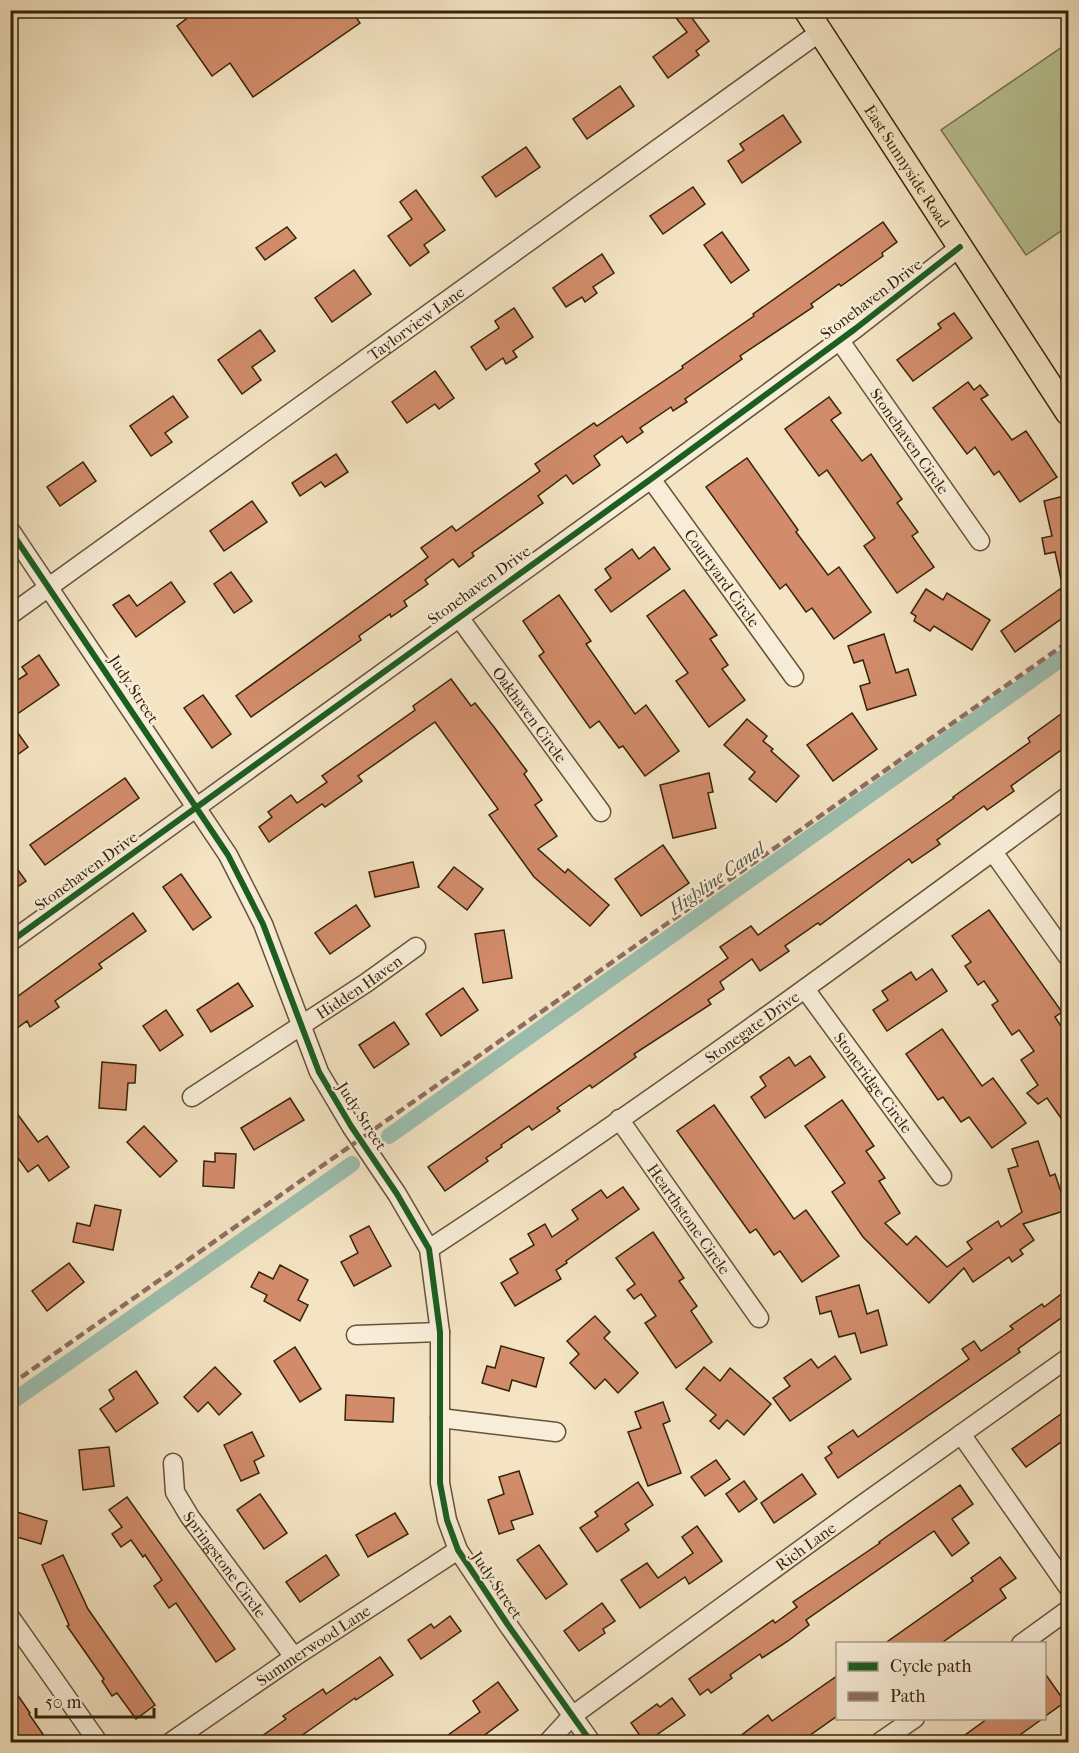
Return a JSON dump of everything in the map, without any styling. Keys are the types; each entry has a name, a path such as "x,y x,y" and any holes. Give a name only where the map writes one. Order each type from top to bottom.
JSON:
{"main road":[{"name":"East Sunnyside Road","path":"806,10 1068,413"}],"street":[{"name":"Taylorview Lane","path":"10,615 820,32"},
{"name":"Stonehaven Drive","path":"10,942 840,341 960,247"},
{"name":"Stonehaven Circle","path":"840,341 980,541"},
{"name":"Courtyard Circle","path":"651,479 794,677"},
{"name":"Judy Street","path":"10,530 228,855 263,924 319,1072 351,1126 397,1194 429,1249 440,1332 440,1483 447,1520 458,1551 591,1743"},
{"name":"Oakhaven Circle","path":"458,616 601,812"},
{"name":"Stonegate Drive","path":"429,1249 526,1186 805,989 1068,796"},
{"path":"993,852 1068,957"},
{"name":"Hidden Haven","path":"192,1097 417,947"},
{"name":"Stoneridge Circle","path":"805,989 942,1176"},
{"name":"Hearthstone Circle","path":"619,1119 759,1318"},
{"path":"356,1335 440,1332"},
{"name":"Rich Lane","path":"548,1743 572,1716 1068,1358"},
{"path":"440,1418 556,1432"},
{"path":"961,1434 1068,1587"},
{"name":"Springstone Circle","path":"173,1463 176,1492 190,1517 294,1657"},
{"name":"Summerwood Lane","path":"171,1743 294,1657 458,1551"},
{"path":"1024,1642 1068,1610"},
{"path":"10,1617 98,1743"},
{"path":"880,1743 914,1720"}],"green space":[{"path":"1068,43 1068,226 1026,255 941,130"}],"building":[{"path":"180,10 351,10 360,23 253,97 230,63 212,76 177,26 186,19"},
{"path":"670,10 686,10 709,41 696,51 699,55 668,78 653,57 687,32"},
{"path":"620,86 634,106 587,139 573,119"},
{"path":"783,115 801,142 742,183 728,161 744,150 740,144"},
{"path":"526,147 540,167 496,197 482,177"},
{"path":"693,187 705,204 663,234 650,216"},
{"path":"416,190 445,230 424,245 429,252 410,266 388,236 412,219 400,202"},
{"path":"883,222 897,242 882,253 883,256 841,286 839,284 811,304 813,307 740,356 742,359 685,399 687,402 673,411 671,407 640,428 643,432 627,443 622,436 594,456 600,465 573,484 566,475 538,496 543,503 472,553 474,556 459,567 453,559 425,580 428,584 404,601 407,606 391,617 390,614 359,636 361,640 251,717 236,696 428,557 421,548 452,526 456,531 540,471 535,464 594,423 597,426 683,368 682,366 754,316 753,314"},
{"path":"287,227 296,238 265,260 256,248"},
{"path":"722,232 749,270 731,283 704,245"},
{"path":"602,254 614,273 593,287 597,293 585,302 582,297 566,307 553,288"},
{"path":"354,270 371,294 332,322 315,298"},
{"path":"514,308 533,337 513,351 517,357 506,364 503,358 486,370 471,347 499,328 495,321"},
{"path":"954,313 972,338 913,381 897,360 941,328 938,324"},
{"path":"260,330 275,351 252,367 261,380 242,394 218,360"},
{"path":"435,371 454,398 439,409 435,404 407,423 392,402"},
{"path":"968,382 974,390 980,385 988,395 981,399 1012,440 1026,431 1057,477 1020,502 999,471 994,475 975,447 967,454 933,408"},
{"path":"173,396 188,417 165,433 172,442 151,456 130,426"},
{"path":"829,397 841,413 831,420 862,461 871,454 902,499 897,503 918,532 912,536 934,567 897,593 864,546 875,538 827,470 819,476 785,429"},
{"path":"336,454 348,472 325,487 321,482 300,496 292,483"},
{"path":"747,458 798,530 796,532 828,575 839,567 871,612 834,639 812,608 806,612 786,584 780,589 706,487"},
{"path":"83,462 96,481 60,506 47,487"},
{"path":"1068,495 1068,587 1063,588 1055,552 1045,554 1042,538 1052,536 1044,501"},
{"path":"252,501 267,522 224,551 210,531"},
{"path":"654,547 670,569 611,612 595,590 611,578 605,569 632,549 639,559"},
{"path":"231,572 252,601 234,613 214,584"},
{"path":"171,582 185,602 136,637 113,605 129,595 137,606"},
{"path":"926,589 943,600 947,593 990,620 972,650 934,626 930,631 914,621 916,616 911,613"},
{"path":"1060,589 1068,602 1068,614 1015,652 1001,631"},
{"path":"684,590 717,635 710,639 728,665 722,669 745,700 709,727 676,681 688,673 647,616"},
{"path":"559,595 591,641 586,644 635,714 646,705 679,751 645,776 623,746 619,748 599,721 590,728 539,656 544,652 523,621"},
{"path":"884,634 896,673 908,669 916,695 867,710 860,686 870,683 863,660 854,663 848,646"},
{"path":"39,655 59,685 10,719 10,685 27,674 22,667"},
{"path":"451,679 471,706 475,703 494,727 527,771 524,774 542,800 535,805 557,836 538,849 565,873 568,869 609,905 590,926 534,877 489,815 498,809 435,722 358,776 362,781 325,807 322,804 269,842 259,827 272,817 268,812 291,795 297,803 327,782 322,776 415,710 413,706"},
{"path":"203,695 231,734 212,748 184,708"},
{"path":"1068,709 1068,745 1011,786 1014,791 987,810 984,806 937,840 940,844 912,863 909,859 820,925 818,923 785,946 789,951 760,971 752,959 720,982 724,989 708,1000 711,1004 634,1054 636,1057 592,1088 590,1085 557,1108 560,1111 532,1130 529,1126 501,1145 502,1147 486,1158 488,1161 445,1191 428,1167 728,958 720,947 751,926 758,935 954,798 1030,742 1028,738"},
{"path":"852,713 877,749 833,781 807,745"},
{"path":"747,719 767,736 763,741 773,749 771,751 799,776 776,802 749,779 755,772 724,745"},
{"path":"10,722 28,747 10,760"},
{"path":"709,773 713,792 708,793 716,828 673,838 660,785"},
{"path":"125,778 139,798 45,865 30,845"},
{"path":"663,845 689,883 641,916 615,879"},
{"path":"10,859 26,881 10,892"},
{"path":"413,862 419,887 375,897 369,872"},
{"path":"454,867 483,889 467,910 438,887"},
{"path":"181,874 211,917 193,930 163,887"},
{"path":"356,905 370,926 330,954 315,933"},
{"path":"989,910 1062,1012 1055,1017 1068,1037 1068,1128 1047,1098 1038,1104 1027,1093 1038,1085 1021,1060 1034,1051 1019,1030 1012,1035 992,1005 998,1001 984,981 978,985 965,966 971,962 952,936"},
{"path":"133,913 146,931 99,964 102,968 55,1001 59,1007 30,1027 27,1021 16,1029 10,1021 10,1002"},
{"path":"504,930 512,978 483,983 475,934"},
{"path":"932,969 947,991 887,1031 873,1010 888,1000 882,991 911,972 916,980"},
{"path":"238,983 253,1006 211,1032 197,1010"},
{"path":"463,988 478,1010 441,1036 426,1014"},
{"path":"166,1010 183,1035 160,1051 143,1026"},
{"path":"394,1022 409,1044 374,1068 359,1045"},
{"path":"942,1029 982,1086 993,1078 1026,1123 992,1148 969,1117 961,1122 943,1097 938,1100 906,1054"},
{"path":"810,1056 825,1077 765,1118 751,1097 766,1086 760,1077 789,1057 795,1066"},
{"path":"102,1062 136,1065 135,1083 128,1083 126,1110 99,1108"},
{"path":"290,1098 304,1120 254,1150 241,1128"},
{"path":"842,1100 874,1146 866,1151 885,1178 879,1181 900,1213 885,1223 907,1245 916,1236 947,1267 972,1249 967,1242 998,1221 1001,1227 1022,1212 1008,1169 1018,1166 1012,1149 1038,1141 1050,1176 1055,1174 1067,1210 1023,1224 1034,1240 1020,1250 1023,1254 1012,1262 1009,1257 973,1282 964,1268 929,1303 863,1237 832,1192 845,1183 805,1126"},
{"path":"10,1104 38,1142 47,1136 69,1167 49,1181 38,1165 28,1172 10,1147"},
{"path":"714,1105 794,1219 806,1210 839,1256 802,1282 780,1251 774,1255 756,1229 750,1233 677,1131"},
{"path":"144,1126 177,1161 160,1177 127,1142"},
{"path":"215,1153 236,1154 234,1188 203,1186 204,1161 215,1162"},
{"path":"623,1187 639,1209 566,1261 567,1263 556,1270 561,1279 515,1306 501,1283 518,1273 510,1259 534,1245 528,1234 545,1224 552,1237 578,1219 572,1210 601,1190 607,1198"},
{"path":"95,1205 121,1210 113,1250 73,1242 77,1223 90,1226"},
{"path":"369,1226 391,1266 354,1286 341,1262 358,1253 350,1236"},
{"path":"653,1232 684,1278 679,1281 697,1306 691,1311 712,1342 676,1368 645,1323 656,1316 641,1294 634,1299 627,1290 635,1284 616,1258"},
{"path":"69,1263 84,1282 47,1311 32,1291"},
{"path":"280,1265 308,1280 298,1300 308,1305 300,1321 264,1301 267,1295 251,1287 259,1272 273,1279"},
{"path":"859,1285 867,1314 878,1310 887,1345 861,1353 855,1333 839,1337 831,1311 820,1314 816,1297"},
{"path":"1068,1289 1068,1313 1018,1349 1020,1352 838,1478 825,1458 832,1453 828,1447 853,1430 858,1437 969,1359 962,1349 974,1341 981,1351 1013,1329 1010,1326 1042,1304 1044,1307"},
{"path":"595,1316 610,1332 604,1338 638,1373 618,1393 605,1379 595,1389 570,1363 579,1354 567,1341"},
{"path":"501,1346 544,1358 536,1387 512,1380 509,1391 482,1383 487,1366 495,1368"},
{"path":"295,1347 321,1389 300,1402 274,1361"},
{"path":"835,1356 851,1379 790,1421 773,1398 790,1386 784,1378 811,1359 818,1368"},
{"path":"215,1367 241,1394 219,1415 208,1402 198,1412 184,1397"},
{"path":"704,1367 720,1381 730,1368 771,1404 744,1435 727,1420 719,1429 710,1421 716,1415 686,1389"},
{"path":"136,1371 158,1403 116,1432 100,1409 114,1399 109,1390"},
{"path":"346,1395 394,1398 393,1422 345,1420"},
{"path":"663,1402 670,1421 663,1424 681,1473 648,1486 628,1432 641,1428 635,1412"},
{"path":"1068,1409 1068,1437 1026,1467 1012,1449"},
{"path":"252,1432 264,1456 254,1461 259,1473 241,1481 224,1445"},
{"path":"109,1447 114,1486 83,1490 79,1450"},
{"path":"716,1460 730,1479 705,1496 691,1477"},
{"path":"519,1471 533,1514 511,1521 514,1529 499,1534 488,1500 504,1494 499,1477"},
{"path":"802,1474 816,1494 774,1523 761,1503"},
{"path":"744,1481 757,1499 739,1512 726,1494"},
{"path":"638,1482 653,1505 625,1524 629,1530 597,1552 580,1528 598,1516 595,1512"},
{"path":"960,1485 973,1504 952,1519 969,1543 952,1556 934,1531 806,1620 809,1625 788,1641 762,1658 760,1654 730,1675 732,1678 711,1693 708,1689 700,1695 689,1679 773,1620 775,1623 797,1607 793,1602"},
{"path":"260,1494 287,1533 264,1549 237,1510"},
{"path":"127,1497 235,1649 216,1662 176,1603 169,1608 154,1586 162,1580 145,1555 143,1557 131,1540 121,1547 112,1534 122,1527 109,1510"},
{"path":"10,1510 47,1521 41,1544 10,1535"},
{"path":"395,1513 408,1534 368,1557 356,1535"},
{"path":"697,1526 722,1561 689,1584 685,1577 640,1608 621,1580 647,1563 658,1578 693,1553 682,1537"},
{"path":"539,1545 567,1584 546,1599 517,1560"},
{"path":"63,1555 88,1609 155,1705 136,1719 117,1693 112,1696 102,1681 104,1679 67,1626 69,1625 42,1565"},
{"path":"326,1555 339,1575 300,1602 286,1582"},
{"path":"1000,1557 1016,1578 1000,1589 1006,1598 943,1642 887,1642 973,1581 971,1578"},
{"path":"602,1603 615,1621 603,1629 605,1633 579,1651 564,1631"},
{"path":"450,1616 461,1631 421,1659 408,1640 431,1624 434,1628"},
{"path":"380,1657 393,1675 356,1700 355,1698 291,1743 252,1743 286,1719 283,1716 323,1689 326,1694"},
{"path":"1046,1675 1065,1702 1046,1716"},
{"path":"836,1677 836,1717 799,1743 731,1743 768,1715 772,1721"},
{"path":"498,1682 518,1710 474,1743 437,1743 480,1712 473,1701"},
{"path":"10,1684 49,1743 20,1743 10,1729"},
{"path":"672,1698 685,1715 645,1743 631,1723 657,1704 660,1707"},
{"path":"986,1720 1041,1720 1009,1743 954,1743"}],"waterway":[{"name":"Highline Canal","path":"389,1136 1068,654"},
{"path":"10,1403 352,1164"}],"marked path":[{"path":"10,1385 1068,642"}],"cycle path":[{"path":"10,942 651,479 855,329 960,247"},
{"path":"10,530 228,855 263,924 319,1072 351,1126 397,1194 429,1249 440,1332 440,1483 447,1520 458,1550 591,1742"}]}
